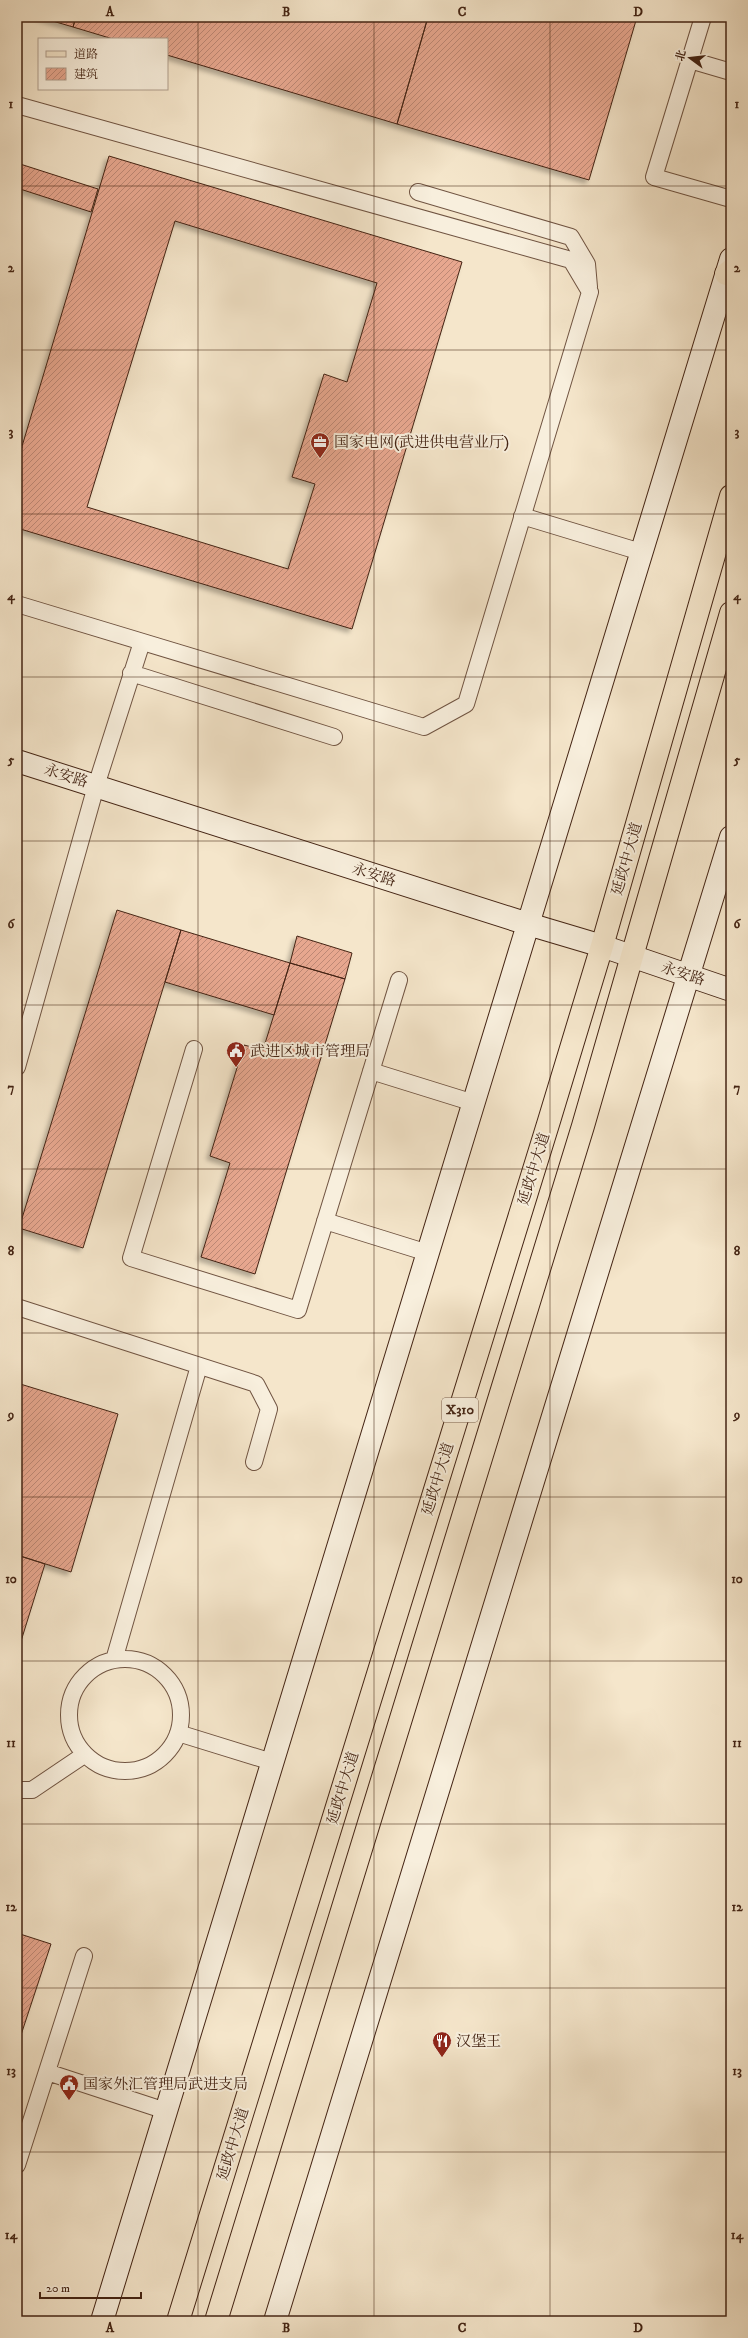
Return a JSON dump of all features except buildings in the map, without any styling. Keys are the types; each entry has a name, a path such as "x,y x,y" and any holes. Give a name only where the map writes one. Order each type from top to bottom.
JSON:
{"main road":[{"name":"延政中大道","path":"178,2321 602,946 731,496"},
{"name":"X310","path":"216,2321 578,1141 731,614"}],"street":[{"path":"102,2321 641,552 729,268"},
{"name":"永安路","path":"17,761 528,924 602,946 731,990"},
{"path":"275,2321 731,837"}],"lane":[{"path":"703,17 654,177 731,199"},
{"path":"690,60 731,72"},
{"path":"17,105 571,260 590,292"},
{"path":"17,604 424,727 466,704 590,292 587,264 571,237 418,192"},
{"path":"522,516 641,552"},
{"path":"17,1067 96,786 142,642"},
{"path":"131,674 334,737"},
{"path":"194,1049 131,1258 298,1310 399,980"},
{"path":"371,1071 474,1103"},
{"path":"326,1221 428,1253"},
{"path":"17,1307 256,1384 269,1409 254,1462"},
{"path":"114,1660 200,1366"},
{"path":"123,1658 141,1660 158,1668 170,1681 179,1697 181,1715 178,1733 169,1750 155,1763 137,1770 118,1772 99,1766 84,1755 73,1738 68,1720 70,1701 77,1684 90,1670 105,1661 123,1658"},
{"path":"178,1733 272,1762"},
{"path":"17,1790 32,1790 84,1755"},
{"path":"17,2165 84,1956"},
{"path":"46,2072 166,2111"}],"place":[{"name":"国家电网(武进供电营业厅)","path":"320,459"},
{"name":"武进区城市管理局","path":"236,1068"},
{"name":"汉堡王","path":"442,2058"},
{"name":"国家外汇管理局武进支局","path":"69,2101"}]}
